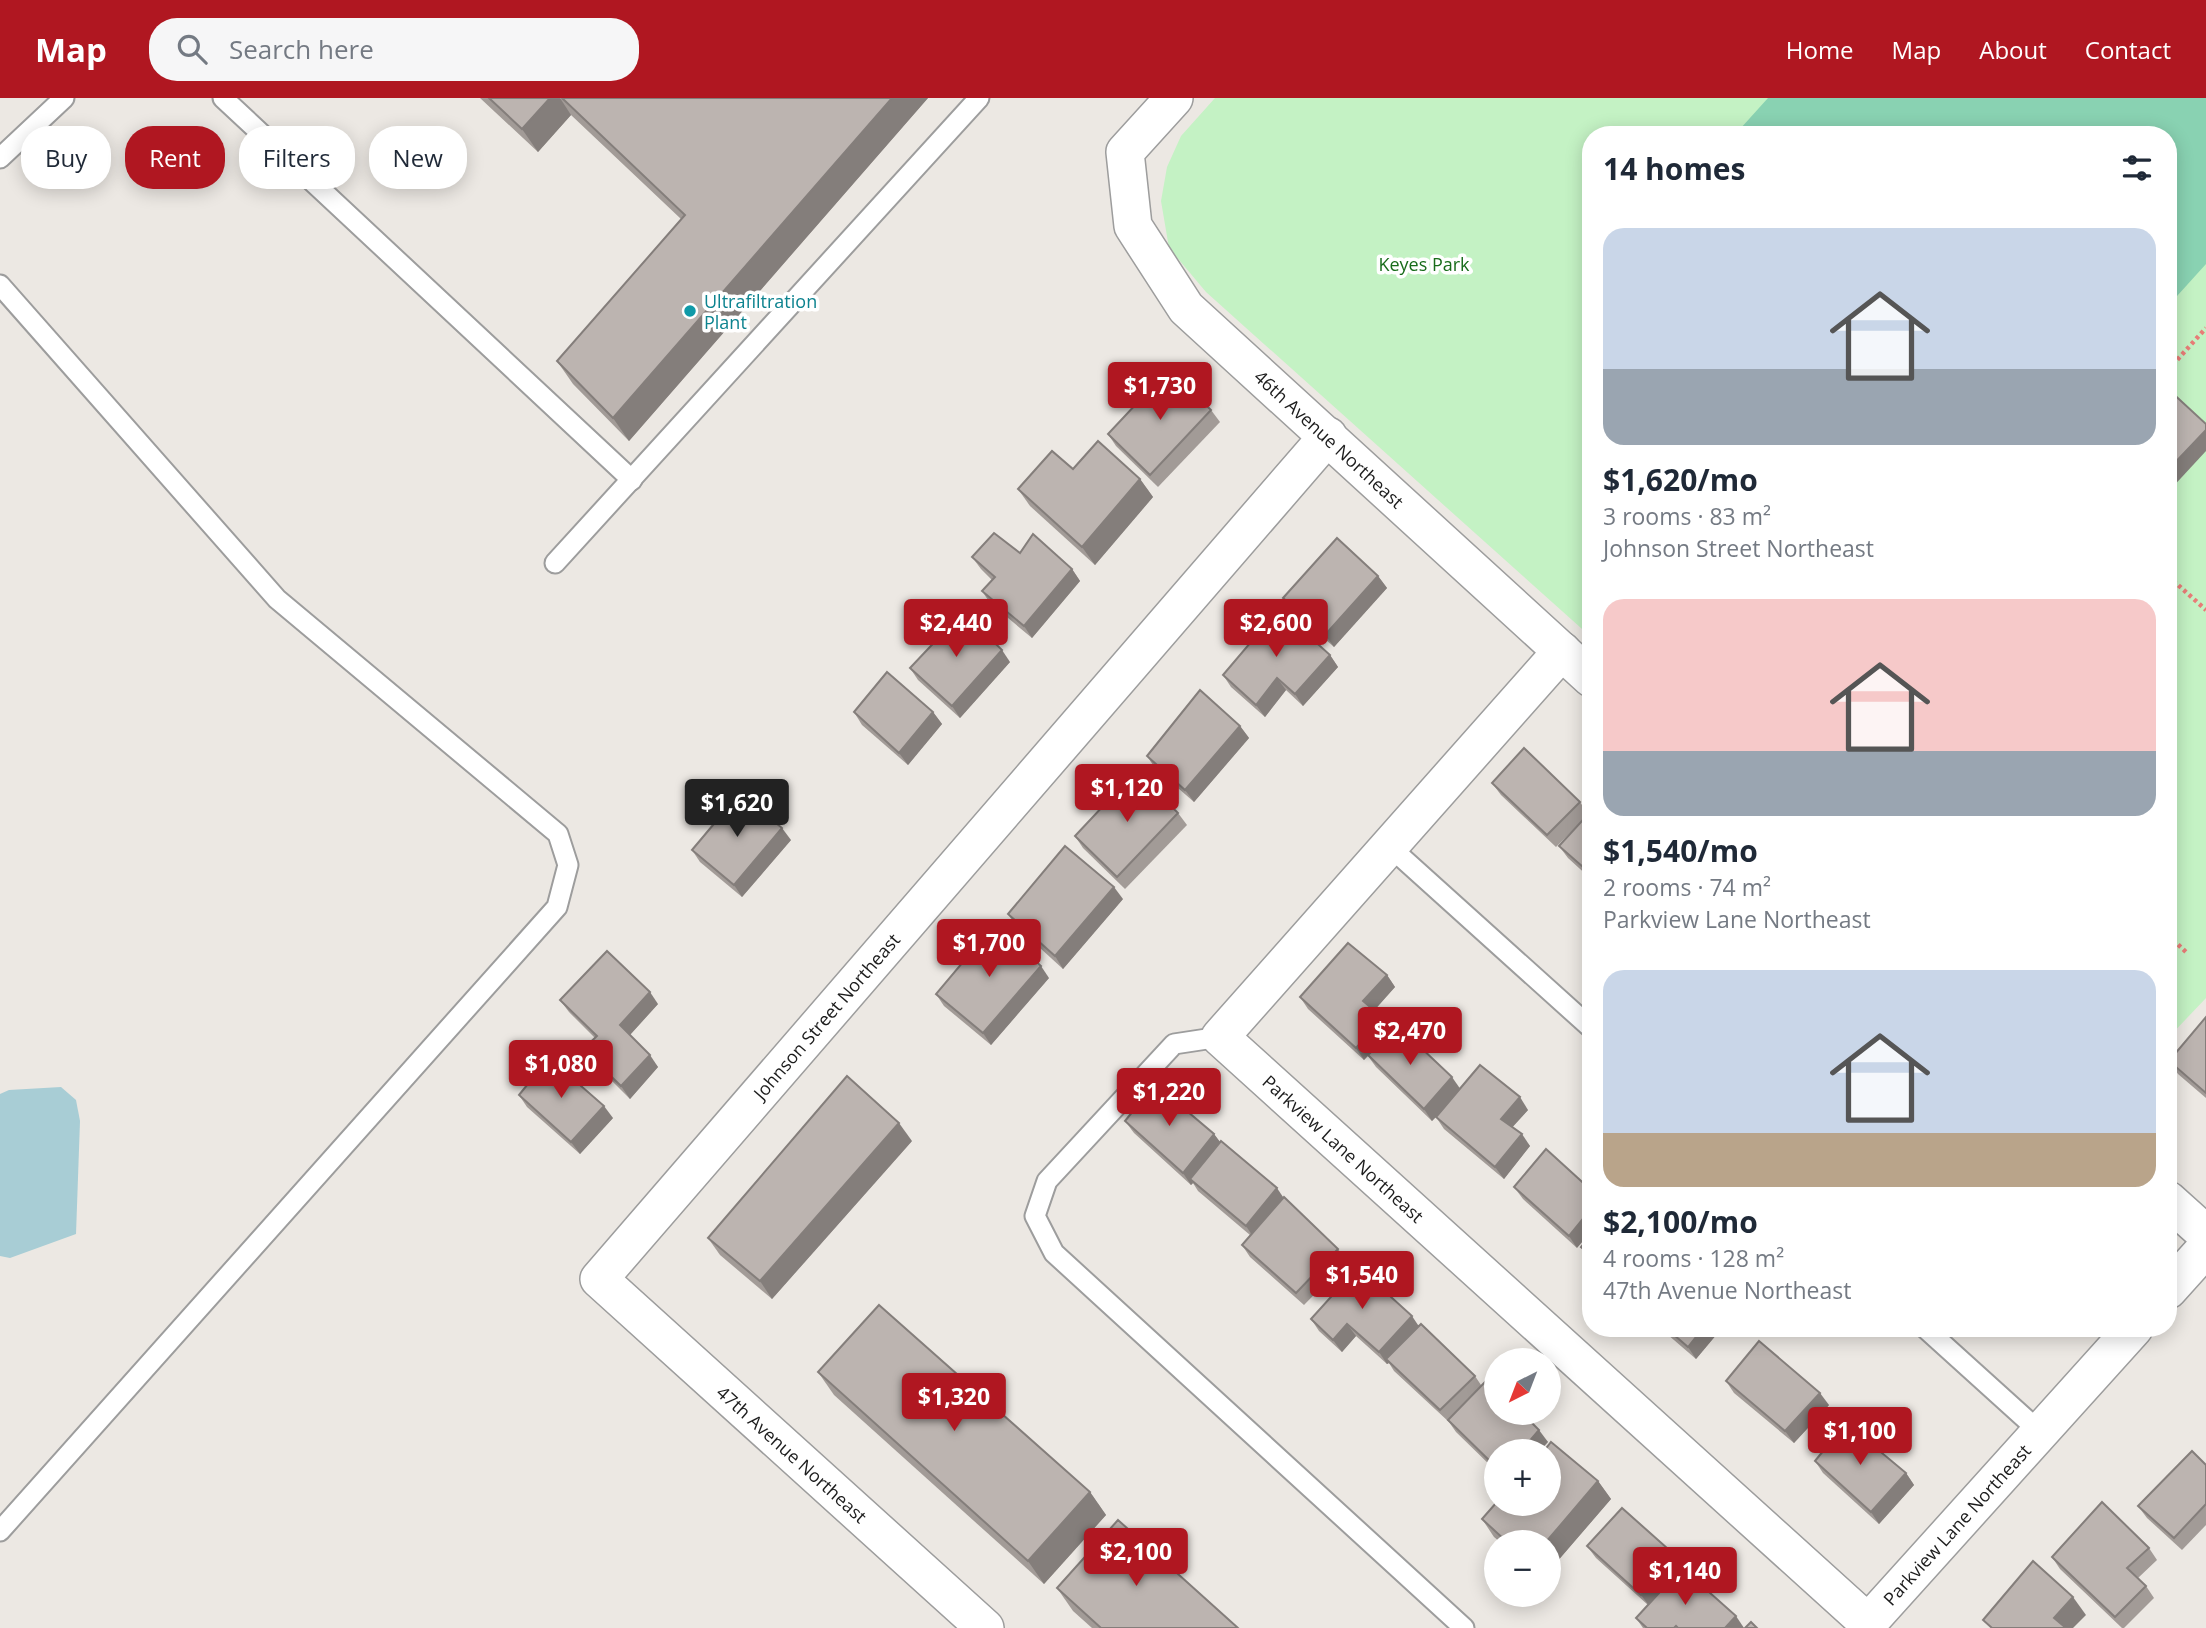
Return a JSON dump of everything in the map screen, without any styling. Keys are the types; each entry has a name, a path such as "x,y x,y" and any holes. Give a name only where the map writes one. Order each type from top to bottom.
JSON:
{"street":[{"name":"46th Avenue Northeast","path":"1174,98 1125,152 1133,226 1186,307 1582,670"},
{"name":"Johnson Street Northeast","path":"599,1279 1328,436"},
{"path":"1220,1037 1562,651"},
{"name":"Parkview Lane Northeast","path":"1220,1037 1869,1625 2126,1337"},
{"path":"2177,1208 2206,1234"},
{"path":"2177,1280 2206,1248"},
{"name":"47th Avenue Northeast","path":"599,1279 985,1628"}],"lane":[{"path":"0,158 64,98"},
{"path":"223,98 632,480"},
{"path":"555,563 979,98"},
{"path":"0,285 276,599 558,834 568,865 557,907 0,1531"},
{"path":"1389,846 1582,1020"},
{"path":"1220,1037 1174,1044 1047,1181 1035,1216 1054,1253 1464,1628"},
{"path":"1935,1337 2040,1432"}],"path":[{"path":"2177,360 2206,328"},
{"path":"2177,584 2206,610"},
{"path":"2177,944 2186,952"}],"green space":[{"name":"Keyes Park","path":"1215,98 2206,98 2206,998 2177,1029 2177,126 1582,126 1582,629 1206,292 1169,248 1161,201 1167,167 1181,136"},
{"path":"1768,98 2206,98 2206,264 2177,296 2177,126 1743,126"}],"water":[{"path":"61,1087 76,1100 80,1121 76,1234 10,1258 0,1256 0,1094 9,1090"}],"building":[{"path":"489,98 550,98 522,129"},
{"name":"Ultrafiltration Plant","path":"562,98 892,98 613,418 557,361 685,215"},
{"path":"1169,369 1211,410 1150,475 1108,434"},
{"path":"2177,397 2206,424 2206,430 2177,461"},
{"path":"1098,441 1140,479 1082,547 1018,489 1052,451 1073,469"},
{"path":"994,533 1020,553 1033,534 1072,569 1024,626 982,591 995,577 972,557"},
{"path":"1337,538 1378,576 1325,635 1283,598"},
{"path":"1279,609 1330,655 1295,694 1277,678 1256,705 1223,675"},
{"path":"963,612 1002,650 952,706 910,668"},
{"path":"887,672 933,712 899,753 854,712"},
{"path":"1200,690 1240,726 1185,790 1147,756"},
{"path":"1524,748 1580,802 1547,835 1492,783"},
{"path":"1136,771 1178,813 1117,877 1075,836"},
{"path":"740,793 782,828 734,885 692,850"},
{"path":"1582,821 1582,866 1559,846"},
{"path":"1065,846 1114,887 1055,956 1008,914"},
{"path":"995,924 1041,966 983,1033 936,994"},
{"path":"1348,943 1387,975 1363,1001 1383,1018 1356,1048 1300,997"},
{"path":"607,951 650,992 620,1025 650,1055 621,1086 583,1049 597,1036 560,1000"},
{"path":"2206,1017 2206,1093 2177,1068 2177,1051"},
{"path":"1398,1026 1452,1077 1424,1109 1368,1055"},
{"path":"549,1058 604,1106 571,1142 519,1095"},
{"path":"1480,1065 1520,1097 1501,1119 1522,1134 1495,1167 1436,1117"},
{"path":"847,1076 899,1123 760,1281 708,1238"},
{"path":"1155,1084 1214,1134 1183,1173 1125,1121"},
{"path":"1221,1141 1277,1188 1246,1226 1190,1179"},
{"path":"1546,1149 1582,1182 1582,1220 1569,1236 1514,1187"},
{"path":"1284,1197 1338,1249 1296,1293 1242,1245"},
{"path":"1358,1267 1412,1316 1379,1352 1347,1324 1333,1340 1311,1319"},
{"path":"879,1305 1090,1492 1028,1561 818,1372"},
{"path":"1421,1324 1475,1376 1440,1410 1386,1359"},
{"path":"1676,1337 1696,1337 1688,1347"},
{"path":"1759,1341 1820,1393 1785,1431 1726,1381"},
{"path":"1484,1383 1484,1425 1534,1425 1539,1430 1531,1439 1484,1439 1484,1455 1448,1420"},
{"path":"1846,1423 1906,1473 1871,1512 1815,1461"},
{"path":"1561,1450 1598,1481 1556,1530 1494,1530 1482,1519 1485,1516 1561,1516"},
{"path":"2192,1451 2206,1465 2206,1504 2174,1538 2138,1506"},
{"path":"2102,1502 2149,1548 2127,1568 2146,1586 2115,1617 2052,1557"},
{"path":"1622,1508 1676,1556 1641,1595 1587,1546"},
{"path":"1118,1520 1238,1628 1101,1628 1057,1588"},
{"path":"2033,1561 2073,1597 2054,1618 2066,1628 1992,1628 1983,1620"},
{"path":"1682,1568 1736,1616 1725,1628 1647,1628 1636,1618"},
{"path":"1751,1622 1757,1628 1745,1628"}],"place":[{"name":"Ultrafiltration Plant","path":"690,311"}]}
